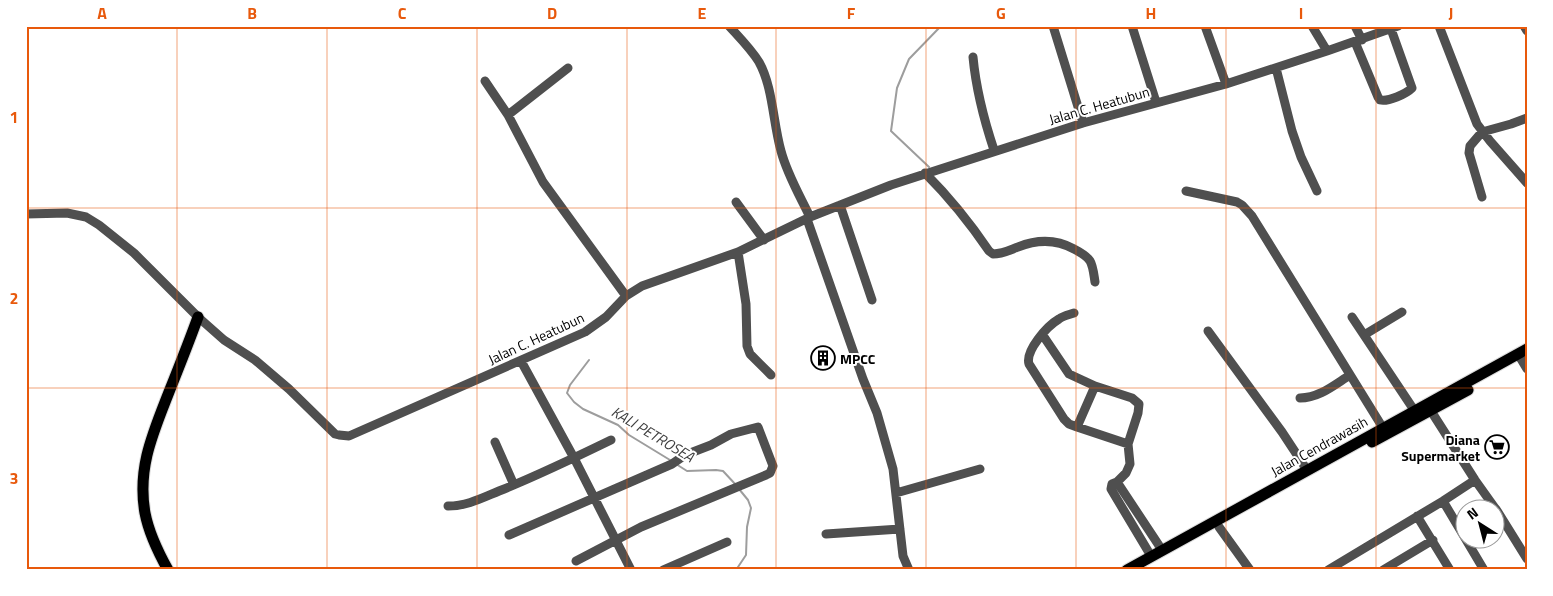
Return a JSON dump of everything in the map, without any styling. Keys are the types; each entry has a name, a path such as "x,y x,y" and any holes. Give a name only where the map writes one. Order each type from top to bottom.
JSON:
{"main road":[{"path":"168,570 154,542 145,515 143,475 149,445 198,317"},
{"name":"Jalan Cendrawasih","path":"1127,570 1414,410 1524,358"},
{"name":"Jalan Cendrawasih","path":"1141,570 1524,358"}],"street":[{"path":"729,26 755,55 760,64 769,92 781,151 808,218 876,413 892,469 902,556 909,570"},
{"path":"1053,26 1083,123"},
{"path":"1132,26 1156,102"},
{"path":"1205,26 1226,84"},
{"path":"1312,26 1328,51"},
{"path":"1355,26 1378,97 1384,101 1412,88 1394,27"},
{"path":"1439,26 1477,124 1527,183"},
{"path":"1524,26 1527,31"},
{"name":"Jalan C. Heatubun","path":"26,214 67,213 86,217 93,221 134,253 198,317 224,340 255,360 335,434 349,436 585,332 606,317 626,296 642,286 738,252 808,218 891,185 994,150 1083,123 1226,84 1359,41 1394,27"},
{"path":"973,57 977,90 994,150"},
{"path":"508,115 568,68"},
{"path":"1276,68 1292,131 1301,157 1317,191"},
{"path":"485,81 508,115 546,188 626,296"},
{"path":"1482,197 1468,150 1470,146 1482,132 1527,118"},
{"path":"926,173 948,196 972,226 989,252 1002,254 1020,246 1047,240 1058,242 1087,256 1093,267 1095,282"},
{"path":"1186,191 1237,202 1252,216 1382,428"},
{"path":"736,202 764,240"},
{"path":"840,205 872,300"},
{"path":"738,252 746,304 747,346 750,354 771,375"},
{"path":"1364,335 1402,312"},
{"path":"1074,313 1057,319 1042,334 1032,349 1028,362 1066,422 1128,444"},
{"path":"1352,317 1414,410"},
{"path":"1208,331 1282,432 1307,470"},
{"path":"1042,334 1069,374 1138,402 1138,412 1128,444 1130,464 1126,473 1117,482 1112,484 1110,489 1151,556"},
{"path":"521,361 632,570"},
{"path":"1300,398 1310,398 1350,375"},
{"path":"1077,427 1095,386"},
{"path":"1431,411 1487,498"},
{"path":"510,535 672,464 685,455 735,433 758,427 773,466 770,473 616,539 576,561"},
{"path":"448,506 465,505 514,485 612,440"},
{"path":"495,442 514,485"},
{"path":"896,494 980,469"},
{"path":"1328,570 1475,480"},
{"path":"1117,482 1162,550"},
{"path":"1443,501 1484,570"},
{"path":"1418,516 1450,570"},
{"path":"1506,526 1527,559"},
{"path":"1219,527 1250,570"},
{"path":"826,534 900,529"},
{"path":"1383,570 1433,540"},
{"path":"663,570 728,542"}],"waterway":[{"path":"929,167 891,131 897,88 909,59 941,26"},
{"name":"KALI PETROSEA","path":"589,360 570,385 567,393 574,402 583,409 618,425 629,435 670,460"},
{"name":"KALI PETROSEA","path":"676,464 687,471 723,471 736,485"},
{"name":"KALI PETROSEA","path":"736,570 746,555 747,527 751,508 748,500 739,489"}],"place":[{"name":"MPCC","path":"823,358"},
{"name":"Diana Supermarket","path":"1497,447"}]}
